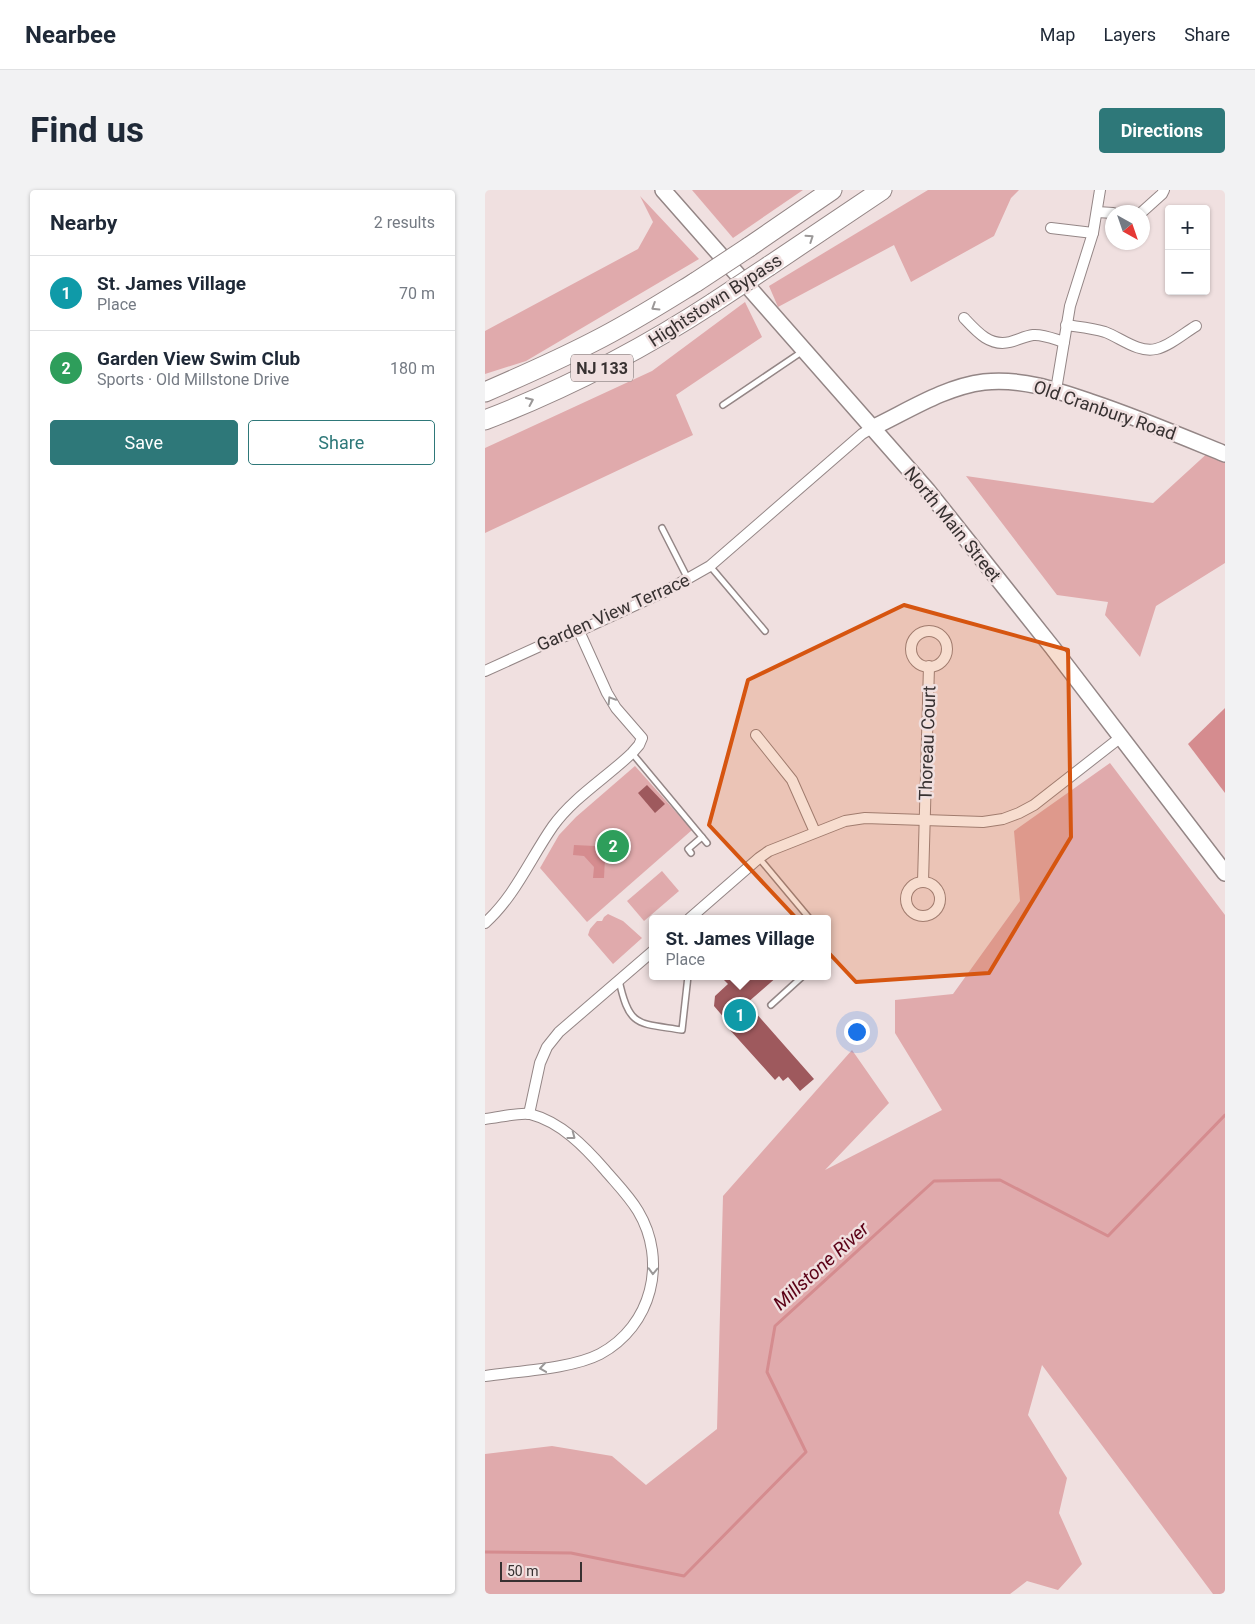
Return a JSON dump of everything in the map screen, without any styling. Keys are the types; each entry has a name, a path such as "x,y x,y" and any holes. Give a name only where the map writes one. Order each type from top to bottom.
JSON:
{"highway":[{"name":"Hightstown Bypass","path":"485,392 538,369 631,322 696,282 832,190"},
{"name":"Hightstown Bypass","path":"485,420 567,385 661,336 882,190"}],"street":[{"name":"North Main Street","path":"663,190 927,491 1052,647 1225,873"},
{"path":"1056,390 1067,325 1079,274 1093,233 1099,190"},
{"path":"1150,205 1164,190"},
{"path":"1097,212 1105,212"},
{"path":"1051,228 1093,233"},
{"path":"964,318 977,332 992,341 1011,342 1030,335 1040,335 1064,342"},
{"path":"1067,325 1107,333 1145,349 1155,349 1164,346 1196,326"},
{"name":"Old Cranbury Road","path":"872,428 938,395 958,388 983,382 1019,382 1056,390 1131,416 1225,454"},
{"name":"Garden View Terrace","path":"485,671 551,640 579,631 666,592 710,566 861,434 872,428"},
{"path":"485,923 511,893 553,825 567,810 632,753 642,738 616,708 579,631"},
{"name":"Thoreau Court","path":"923,882 929,666"},
{"path":"756,735 792,780 815,832"},
{"path":"694,915 769,851 845,821 865,818 983,822 1003,819 1035,805 1121,738"},
{"path":"529,1114 540,1062 547,1047 559,1032 649,954"},
{"path":"485,1119 529,1114 575,1138 628,1197 642,1218 650,1240 653,1256 653,1280 649,1298 637,1320 615,1344 600,1354 571,1364 485,1376"}],"lane":[{"path":"723,405 803,350"},
{"path":"662,528 688,579"},
{"path":"710,566 765,631"},
{"path":"632,753 707,843"},
{"path":"691,853 688,849 702,837"},
{"path":"759,858 807,915"},
{"path":"619,980 623,998 635,1020 643,1024 682,1030 688,980"},
{"path":"771,1005 799,980"}],"highlighted area":[{"path":"904,605 1068,650 1071,837 989,973 856,982 709,825 748,680"}],"shaded area":[{"path":"692,190 803,190 733,238"},
{"path":"928,190 1019,190 1011,198 994,236 911,282 894,245 778,307 769,286"},
{"path":"640,196 699,259 526,361 485,374 485,331 638,249 653,222"},
{"path":"745,302 762,337 676,395 693,435 485,533 485,448 652,371"},
{"path":"1211,450 1225,457 1225,563 1156,606 1140,657 1105,615 1108,602 1057,595 966,476 1153,503"},
{"path":"1225,708 1225,793 1188,744"},
{"path":"1110,763 1225,915 1225,1594 1213,1594 1042,1365 1028,1415 1067,1478 1059,1513 1082,1564 1058,1590 1027,1581 1010,1594 485,1594 485,1454 552,1446 612,1456 646,1485 717,1429 723,1196 852,1050 889,1103 825,1170 942,1110 895,1033 895,1000 953,994 1020,901 1014,831"},
{"path":"635,766 692,830 587,922 540,868 559,835 576,817"},
{"path":"611,829 624,843 605,858 604,878 593,878 594,867 584,856 573,855 574,845 595,846"},
{"path":"662,871 679,891 644,921 627,901"},
{"path":"608,914 623,921 642,938 613,964 588,935 590,929 597,921 602,921"}],"building":[{"path":"647,785 665,804 655,813 638,793"},
{"path":"724,980 773,980 747,1003 814,1079 800,1091 788,1077 783,1081 779,1076 775,1080 730,1030 732,1027 714,1006 715,996 728,984"}],"waterway":[{"name":"Millstone River","path":"485,1552 571,1553 684,1576 806,1452 767,1372 775,1326 934,1181 1000,1180 1108,1236 1225,1115"}],"place":[{"name":"Garden View Swim Club","path":"613,846"},
{"name":"St. James Village","path":"740,1015"}]}
